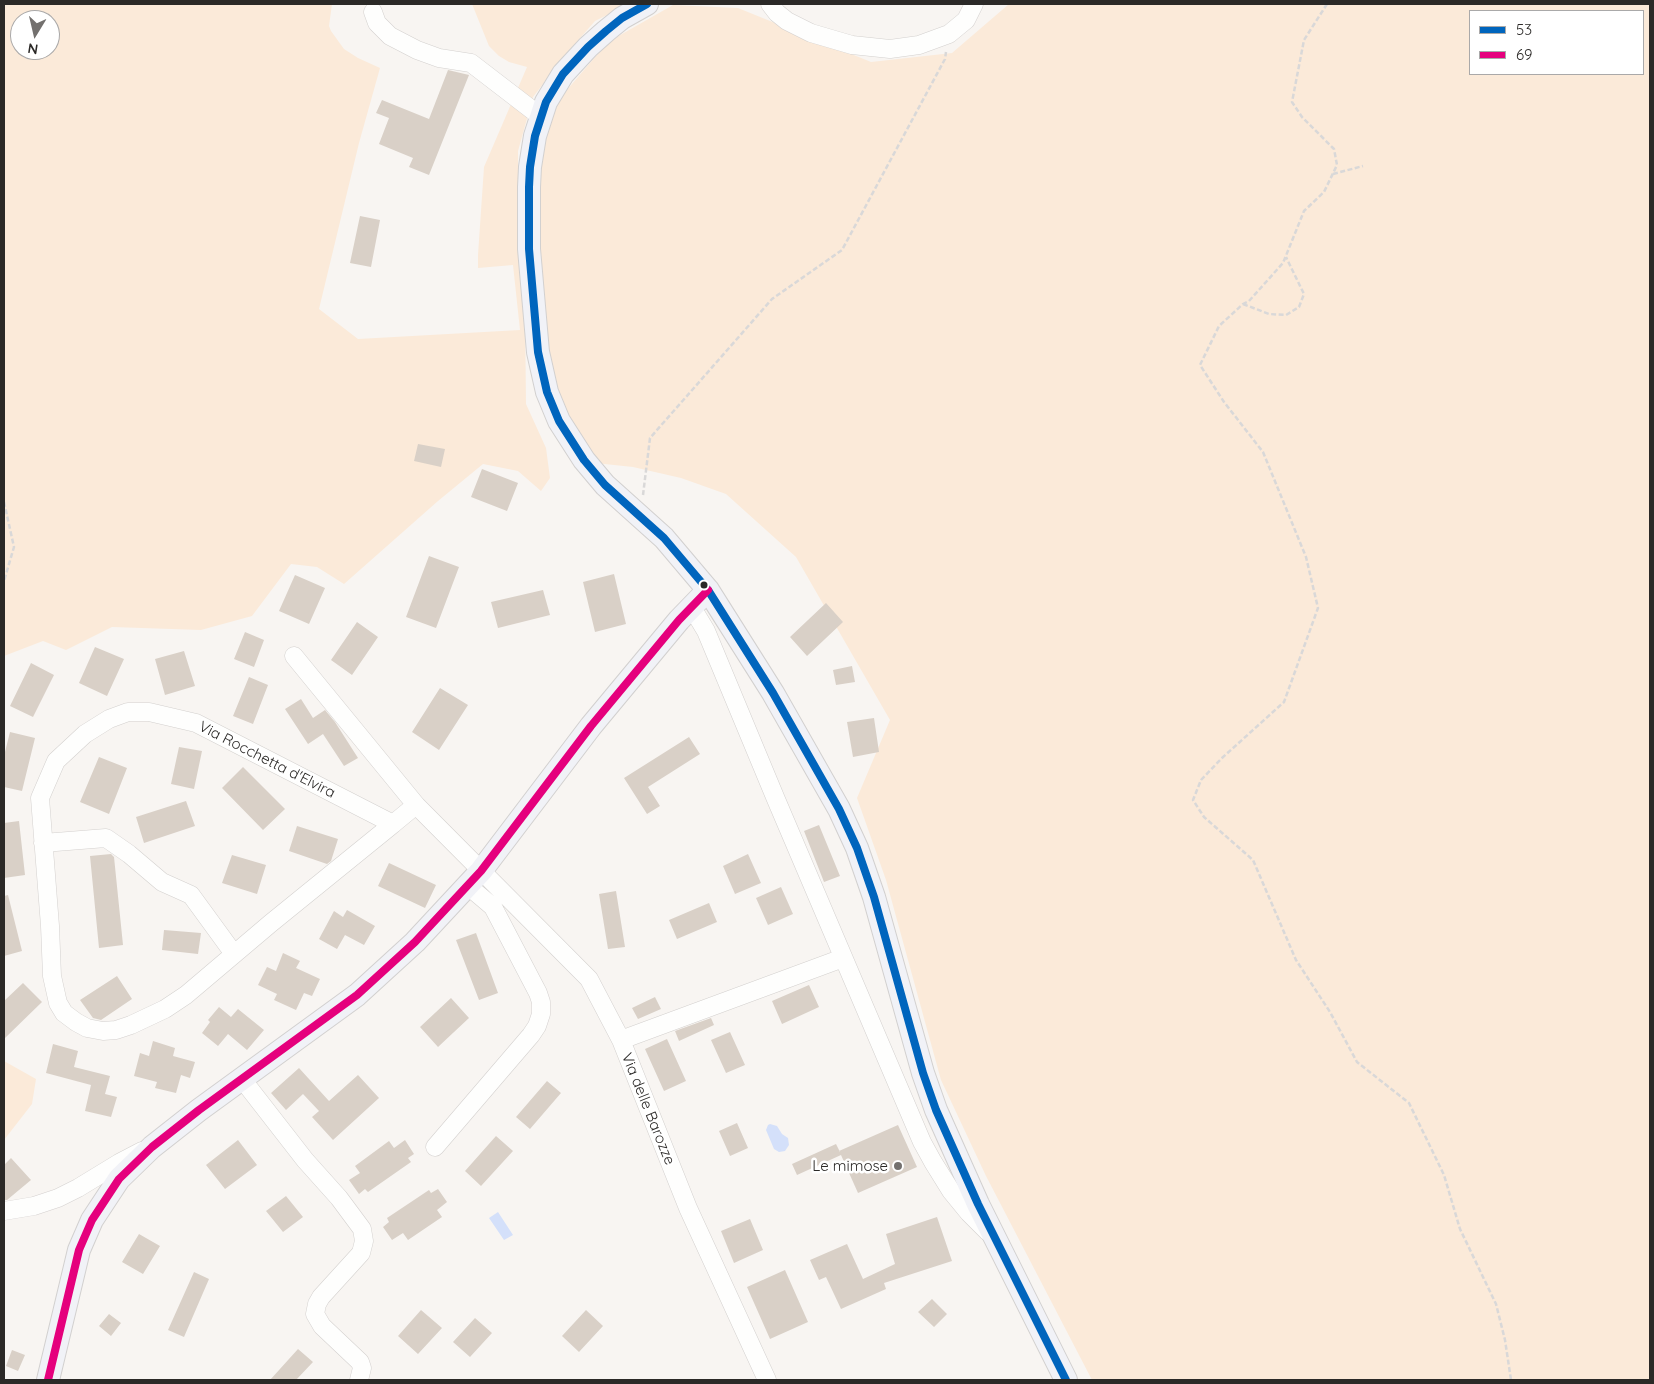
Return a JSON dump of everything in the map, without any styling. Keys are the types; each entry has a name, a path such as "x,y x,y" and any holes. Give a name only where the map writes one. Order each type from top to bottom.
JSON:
{"main road":[{"path":"647,4 616,23 588,47 554,87 540,116 532,146 528,219 538,352 543,377 556,416 575,448 605,485 642,517 675,550 708,590 773,693 847,825 874,897 923,1073 933,1101 959,1165 1066,1380"},
{"path":"48,1380 75,1262 88,1227 119,1179 152,1147 199,1110 357,994 416,942 474,878 591,726 691,606 708,590"}],"street":[{"path":"770,4 787,21 804,30 863,47 890,49 910,47 949,34 961,26 974,4"},
{"path":"373,12 377,23 390,36 417,50 439,58 470,63 540,116"},
{"path":"691,606 706,631 908,1111 933,1162 957,1199 995,1240"},
{"path":"294,656 474,878 493,907 541,1002 541,1014 537,1026 531,1035 435,1147"},
{"name":"Via Rocchetta d'Elvira","path":"393,824 196,723 149,712 128,712 109,719 85,734 56,761 40,798 53,985 61,1008 70,1018 83,1026 98,1031 116,1030 157,1013 180,1000 416,805"},
{"path":"44,843 106,838 129,854 162,882 191,895 234,954"},
{"name":"Via delle Barozze","path":"474,878 590,979 621,1040 688,1208 767,1380"},
{"path":"621,1040 843,958"},
{"path":"242,1079 362,1229 364,1241 361,1252 320,1297 315,1314 322,1326 360,1362 362,1372 359,1380"},
{"path":"4,1211 34,1206 58,1198 120,1162 152,1147"}],"path":[{"path":"1327,4 1304,40 1292,102 1302,117 1334,149 1338,165 1324,192 1304,210 1283,263 1248,301 1218,326 1200,365 1224,402 1263,452 1306,557 1318,608 1284,702 1222,758 1201,780 1193,800 1204,817 1253,860 1296,960 1330,1012 1357,1062 1409,1103 1444,1175 1460,1229 1496,1304 1505,1340 1511,1380"},
{"path":"642,517 650,438 772,299 842,250 945,59 949,34"},
{"path":"1333,174 1363,166"},
{"path":"1243,304 1269,314 1286,315 1299,308 1304,294 1285,257"},
{"path":"4,502 14,547 4,581"}],"shaded area":[{"path":"4,4 332,4 329,26 344,49 380,68 359,143 319,309 358,339 520,330 513,265 478,268 478,255 484,167 527,67 509,62 499,56 489,46 472,4 629,4 595,21 533,97 518,151 518,217 525,312 526,404 546,448 550,478 541,491 518,471 483,464 344,584 317,567 291,564 252,616 201,630 112,627 66,650 43,641 4,656"},
{"path":"1009,4 1650,4 1650,1380 1092,1380 986,1176 941,1080 886,880 857,798 890,720 796,557 726,494 681,478 633,467 595,463 563,415 549,367 540,239 541,169 546,135 560,98 608,42 673,5 738,8 871,62 952,53"},
{"path":"4,1061 36,1079 32,1104 4,1140"}],"water":[{"path":"770,1124 777,1126 782,1134 788,1138 789,1145 785,1151 779,1152 774,1149 766,1130"},
{"path":"498,1212 513,1235 504,1240 489,1218"}],"building":[{"path":"448,70 469,75 429,175 409,167 413,158 379,144 389,118 376,113 382,100 429,119"},
{"path":"360,216 380,220 371,267 350,263"},
{"path":"418,444 445,449 441,467 414,461"},
{"path":"482,469 518,483 507,511 471,497"},
{"path":"429,556 459,567 436,628 406,617"},
{"path":"614,574 626,624 595,632 583,582"},
{"path":"295,575 325,588 309,624 279,611"},
{"path":"543,590 550,615 498,628 491,602"},
{"path":"826,603 843,622 807,656 790,637"},
{"path":"357,622 378,637 352,675 331,660"},
{"path":"245,632 264,640 254,667 234,659"},
{"path":"95,647 124,659 107,696 79,683"},
{"path":"184,651 195,686 165,695 155,659"},
{"path":"31,663 54,675 33,717 10,706"},
{"path":"852,666 855,682 836,685 833,670"},
{"path":"249,677 268,685 253,724 233,716"},
{"path":"440,688 468,705 439,750 412,732"},
{"path":"301,699 313,718 325,710 358,758 344,766 323,734 308,744 285,709"},
{"path":"874,718 879,752 853,757 847,722"},
{"path":"10,732 35,738 22,791 4,787 4,756"},
{"path":"689,737 700,754 648,787 660,806 647,814 624,778"},
{"path":"179,747 202,751 194,789 171,784"},
{"path":"99,757 127,768 109,814 80,802"},
{"path":"243,767 285,809 263,830 222,788"},
{"path":"186,801 195,826 144,843 136,817"},
{"path":"19,821 25,875 4,878 4,823"},
{"path":"819,825 840,876 824,882 804,831"},
{"path":"297,826 338,839 331,861 327,864 289,851"},
{"path":"111,854 114,857 123,945 99,948 90,856"},
{"path":"748,854 761,883 735,894 723,866"},
{"path":"232,855 266,865 257,894 222,883"},
{"path":"389,863 436,885 425,908 378,886"},
{"path":"781,887 793,914 768,925 756,898"},
{"path":"616,891 625,947 608,949 599,894"},
{"path":"8,895 22,951 4,956 4,896"},
{"path":"709,903 717,922 677,939 669,920"},
{"path":"347,910 375,926 364,945 345,935 337,949 319,939 334,911 343,917"},
{"path":"164,930 201,933 198,954 162,950"},
{"path":"476,933 498,993 479,1000 456,940"},
{"path":"283,953 300,961 296,968 320,979 312,996 304,993 296,1010 274,1000 277,994 258,985 267,967 276,971"},
{"path":"117,976 132,999 101,1020 93,1018 80,1000"},
{"path":"23,983 42,1002 4,1039 4,1001"},
{"path":"809,985 819,1007 782,1024 772,1001"},
{"path":"655,997 661,1009 638,1019 632,1008"},
{"path":"451,998 469,1018 438,1047 420,1027"},
{"path":"219,1007 231,1017 238,1009 264,1030 247,1050 228,1034 218,1046 202,1033 210,1022 208,1020"},
{"path":"711,1018 714,1025 679,1041 675,1031"},
{"path":"730,1032 745,1065 726,1073 711,1040"},
{"path":"667,1039 686,1081 664,1091 645,1049"},
{"path":"153,1041 175,1048 173,1056 195,1062 190,1078 181,1075 176,1093 155,1088 157,1082 134,1076 140,1053 149,1056"},
{"path":"53,1044 78,1051 74,1067 110,1076 105,1094 117,1097 111,1117 85,1111 91,1085 46,1073"},
{"path":"299,1068 329,1101 358,1075 379,1098 333,1140 312,1117 319,1111 303,1094 286,1110 271,1093"},
{"path":"547,1081 561,1093 530,1129 516,1117"},
{"path":"737,1123 748,1148 730,1156 719,1131"},
{"path":"898,1125 917,1167 858,1193 841,1155 797,1175 792,1164 836,1144 839,1151"},
{"path":"496,1136 513,1151 481,1186 465,1171"},
{"path":"238,1140 257,1165 225,1189 206,1165"},
{"path":"405,1140 414,1154 408,1158 411,1162 368,1192 365,1189 359,1194 349,1180 360,1173 355,1166 389,1141 394,1148"},
{"path":"11,1158 31,1180 7,1200 4,1200 4,1165"},
{"path":"438,1189 447,1202 437,1210 442,1217 408,1240 403,1233 392,1240 383,1227 389,1222 387,1218 429,1190 431,1193"},
{"path":"286,1196 303,1217 283,1232 266,1211"},
{"path":"937,1217 952,1261 884,1283 886,1289 841,1309 826,1277 819,1280 810,1260 847,1244 863,1279 895,1264 886,1234"},
{"path":"750,1219 763,1250 734,1263 721,1231"},
{"path":"139,1234 160,1246 143,1274 122,1262"},
{"path":"785,1270 808,1322 770,1339 747,1287"},
{"path":"194,1272 209,1279 184,1337 168,1330"},
{"path":"932,1299 947,1314 934,1327 918,1312"},
{"path":"421,1310 442,1328 418,1354 398,1336"},
{"path":"586,1310 603,1326 579,1352 562,1336"},
{"path":"109,1314 121,1323 111,1336 99,1326"},
{"path":"475,1318 492,1333 470,1357 453,1342"},
{"path":"298,1349 313,1362 296,1380 270,1380"},
{"path":"12,1350 25,1355 18,1371 6,1366"}],"transit line":[{"name":"53","path":"647,4 622,18 606,31 563,74 546,102 535,136 530,167 529,249 538,352 547,392 559,421 584,460 605,485 664,538 708,590 773,693 839,809 857,848 874,897 923,1073 936,1110 978,1204 1066,1380"},
{"name":"69","path":"48,1380 79,1250 92,1220 119,1179 152,1147 199,1110 357,995 415,942 481,871 591,726 679,620 708,590"}],"place":[{"name":"Le mimose","path":"898,1166"}]}
